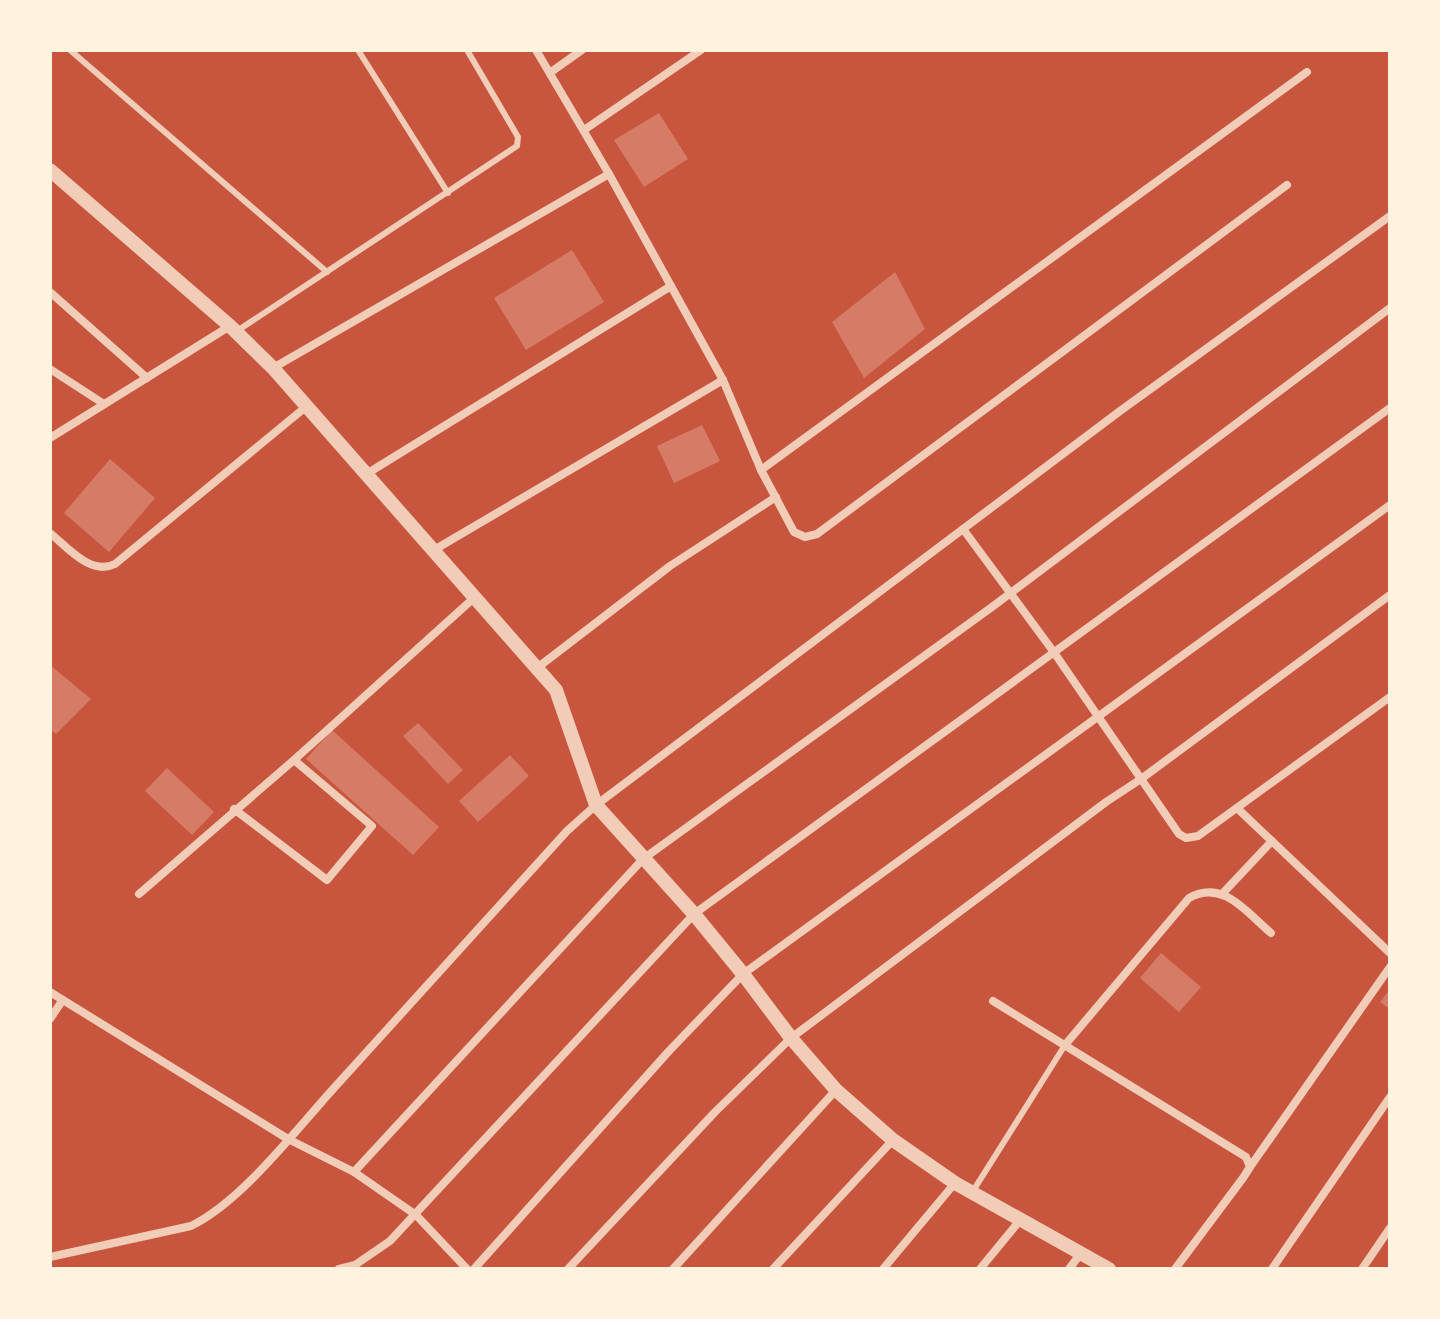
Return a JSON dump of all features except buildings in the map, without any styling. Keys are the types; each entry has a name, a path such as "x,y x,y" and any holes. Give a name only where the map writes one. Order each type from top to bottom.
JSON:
{"street":[{"path":"536,50 723,380 761,470 798,536 817,534 1287,185"},
{"path":"551,72 582,50"},
{"path":"584,130 701,50"},
{"path":"761,470 1307,72"},
{"path":"50,170 234,329 273,368 556,690 596,805 694,914 836,1090 893,1140 955,1183 1109,1269"},
{"path":"273,368 609,174"},
{"path":"50,1257 191,1226 210,1217 288,1139 567,831 596,805 1120,411 1390,216"},
{"path":"368,473 671,286"},
{"path":"50,292 147,378"},
{"path":"354,1172 643,859 1010,593 1390,308"},
{"path":"50,438 234,329"},
{"path":"50,369 104,404"},
{"path":"434,550 723,380"},
{"path":"50,533 91,566 107,568 308,406"},
{"path":"339,1269 357,1267 416,1215 694,914 1390,408"},
{"path":"537,668 670,566 776,497"},
{"path":"474,1269 591,1137 743,974 1390,505"},
{"path":"963,529 1053,651 1179,834 1186,838 1198,836 1390,697"},
{"path":"568,1269 715,1112 791,1038 1106,802 1390,595"},
{"path":"139,894 475,597"},
{"path":"234,809 327,880 372,826 294,760"},
{"path":"1237,808 1390,953"},
{"path":"1223,893 1272,841"},
{"path":"1065,1045 1189,898 1203,890 1223,893 1271,933"},
{"path":"1175,1269 1390,967"},
{"path":"50,992 288,1139 354,1172 416,1215 467,1269"},
{"path":"50,1019 62,1001"},
{"path":"993,1001 1246,1157 1250,1167"},
{"path":"673,1269 836,1090"},
{"path":"1272,1269 1390,1097"},
{"path":"773,1269 893,1140"},
{"path":"883,1269 955,1183"},
{"path":"980,1269 1021,1219"},
{"path":"1362,1269 1390,1228"},
{"path":"1069,1269 1081,1253"}],"lane":[{"path":"70,50 327,272"},
{"path":"358,50 448,193"},
{"path":"234,329 327,272 517,146 518,137 467,50"},
{"path":"972,1192 1065,1045"}]}
